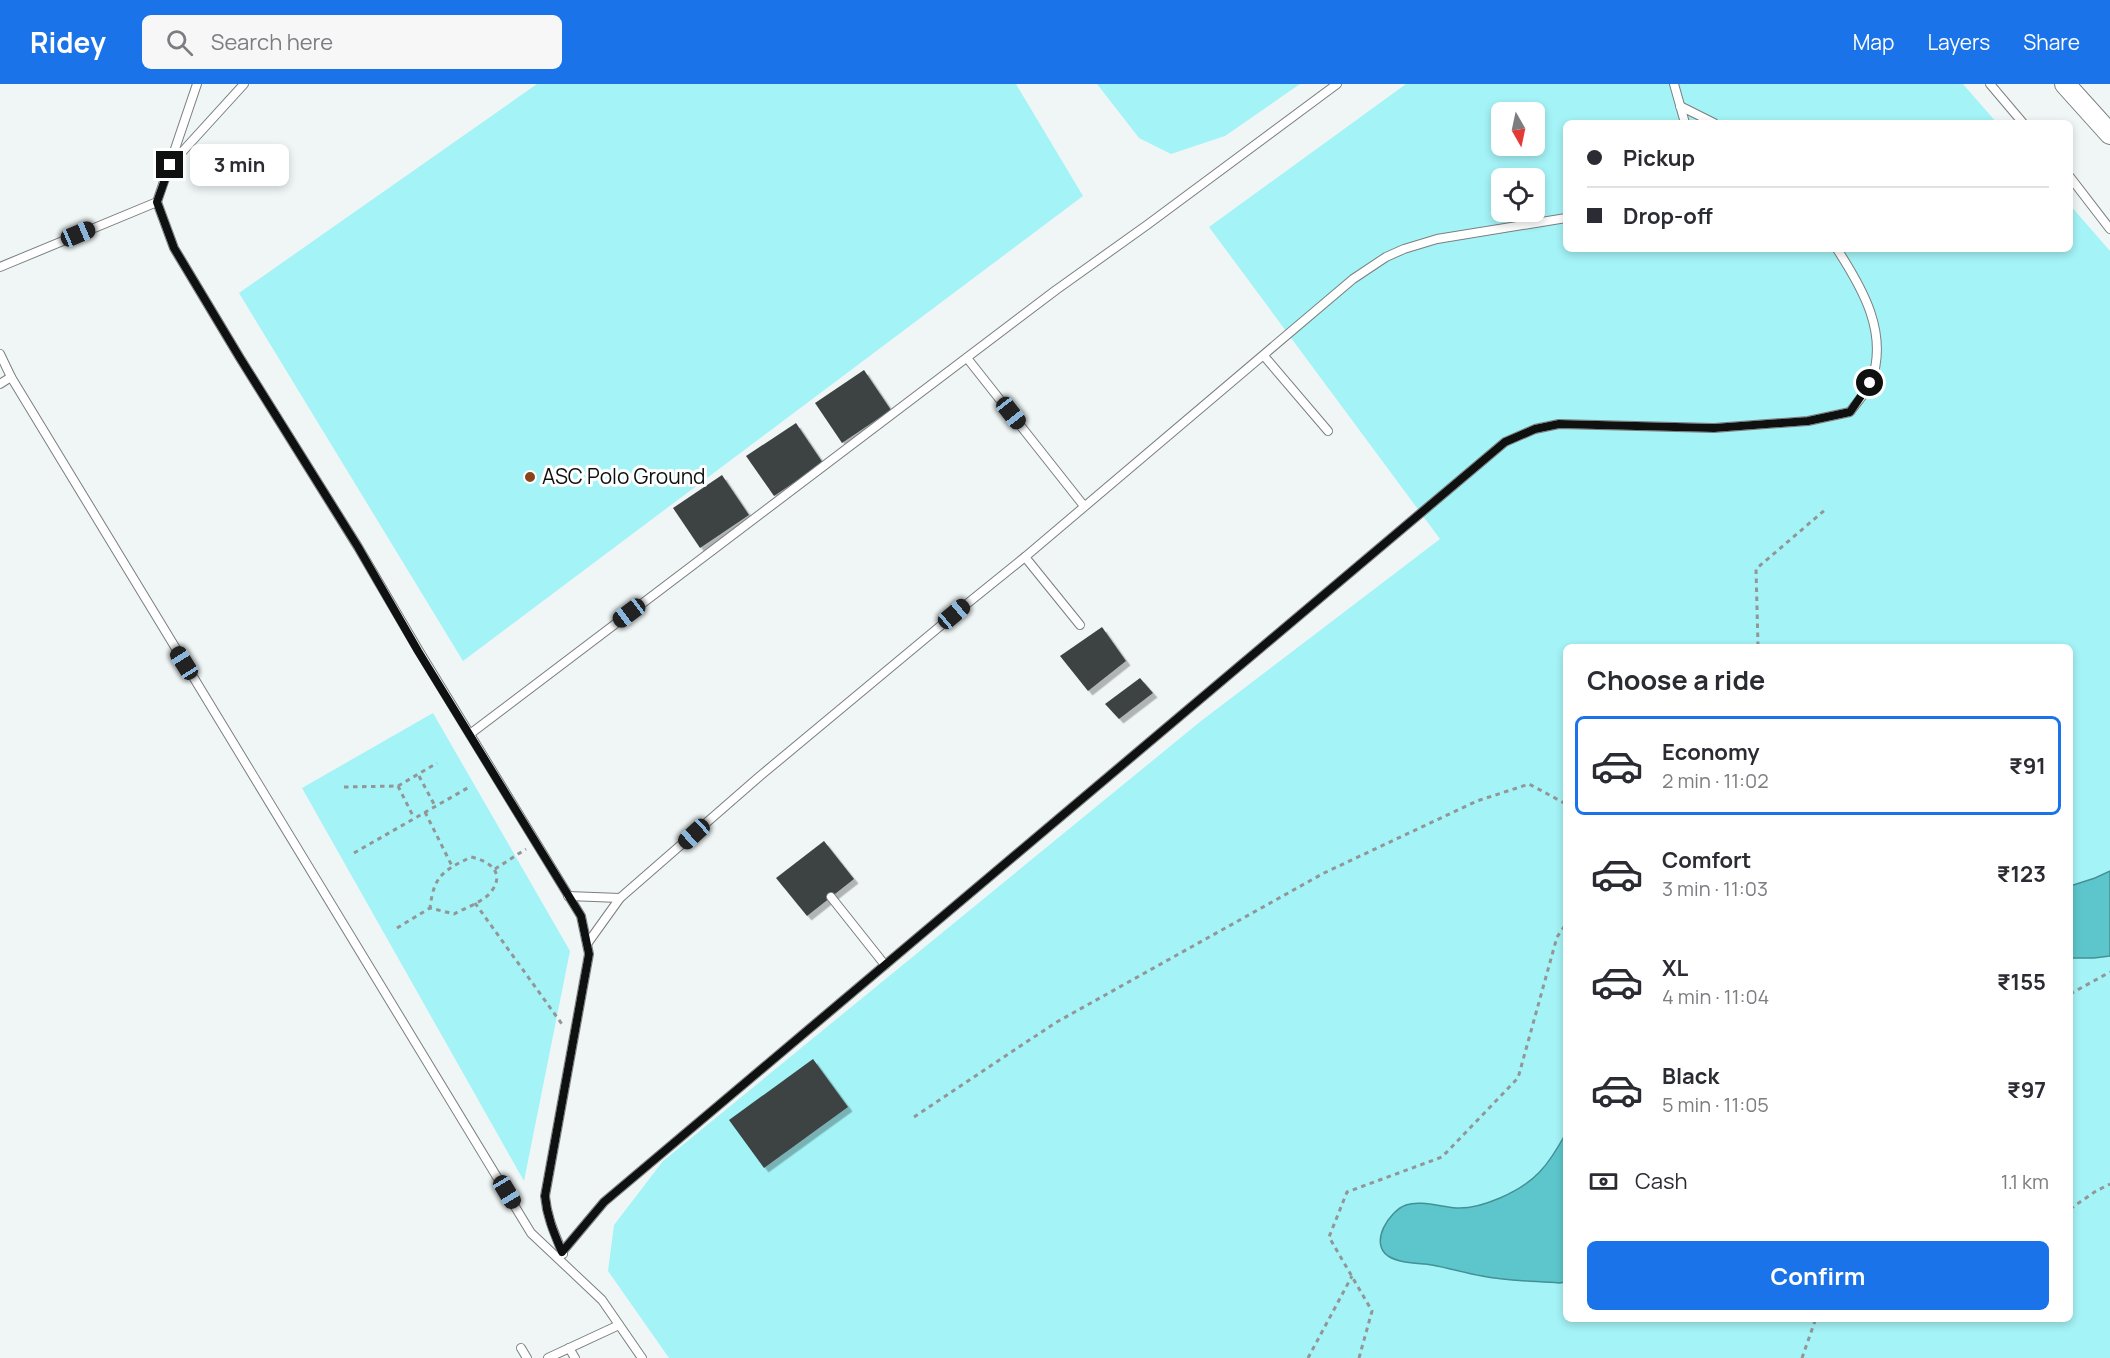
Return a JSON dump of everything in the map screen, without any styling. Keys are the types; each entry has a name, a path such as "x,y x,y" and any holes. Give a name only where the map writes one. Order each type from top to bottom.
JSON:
{"street":[{"path":"2065,84 2110,134"}],"lane":[{"path":"197,84 157,202 174,248 581,916 589,954 545,1196 546,1212 567,1267"},
{"path":"170,165 244,84"},
{"path":"470,734 967,357 1336,84"},
{"path":"1674,84 1684,120"},
{"path":"1990,84 2020,120"},
{"path":"1680,106 1708,120"},
{"path":"2073,181 2110,229"},
{"path":"0,267 157,202"},
{"path":"587,944 620,898 760,776 1025,557 1353,279 1386,257 1437,239 1563,218"},
{"path":"562,1252 604,1202 1505,442 1535,429 1559,424 1714,428 1808,421 1850,412 1870,383 1879,349 1872,313 1840,252"},
{"path":"0,354 10,378 531,1233 602,1300 642,1358"},
{"path":"1264,356 1328,431"},
{"path":"967,357 1084,506"},
{"path":"0,384 10,378"},
{"path":"1025,557 1080,625"},
{"path":"568,896 620,898"},
{"path":"831,897 885,965"},
{"path":"548,1358 619,1325"},
{"path":"521,1348 527,1358"},
{"path":"569,1348 575,1358"}],"path":[{"path":"1758,644 1756,569 1826,509"},
{"path":"344,787 398,786 437,763"},
{"path":"419,775 435,806"},
{"path":"914,1117 1055,1023 1324,873 1477,801 1529,784 1563,802"},
{"path":"398,786 414,818"},
{"path":"354,853 471,786"},
{"path":"425,812 452,866"},
{"path":"495,869 536,842"},
{"path":"397,928 430,908 454,914 475,903 490,893 496,879 495,869 490,864 471,857 452,866 435,883 430,908"},
{"path":"475,903 574,1040"},
{"path":"1359,1358 1372,1311 1329,1237 1347,1192 1442,1157 1518,1078 1557,937 1563,928"},
{"path":"2073,992 2110,972"},
{"path":"2073,1207 2110,1184"},
{"path":"1308,1358 1352,1276"},
{"path":"1802,1358 1815,1322"}],"shaded area":[{"name":"ASC Polo Ground","path":"537,84 1016,84 1083,196 463,661 239,293"},
{"path":"1097,84 1300,84 1225,136 1171,154 1139,138"},
{"path":"1406,84 1963,84 1994,120 1563,120 1563,252 2073,252 2073,208 2110,251 2110,1358 669,1358 608,1271 614,1225 663,1161 1201,721 1440,539 1209,227"},
{"path":"433,713 570,951 524,1181 302,788"},
{"path":"2110,871 2110,956 2073,958 2073,885"},
{"path":"1563,1138 1563,1282 1491,1278 1398,1260 1388,1256 1383,1250 1380,1243 1384,1228 1388,1220 1400,1208 1418,1203 1456,1208 1484,1204 1532,1180 1553,1155"}],"building":[{"path":"864,370 891,410 842,443 815,403"},
{"path":"796,423 823,463 774,496 746,456"},
{"path":"722,475 749,515 700,548 673,508"},
{"path":"1102,627 1126,661 1088,691 1060,656"},
{"path":"1140,678 1153,693 1119,719 1105,704"},
{"path":"824,841 854,879 807,916 776,878"},
{"path":"813,1059 848,1107 764,1168 729,1120"}],"place":[{"name":"ASC Polo Ground","path":"530,477"}],"route":[{"path":"170,165 157,202 174,248 581,916 589,954 545,1196 546,1212 562,1252 604,1202 1505,442 1535,429 1559,424 1714,428 1808,421 1850,412 1870,383"}]}
